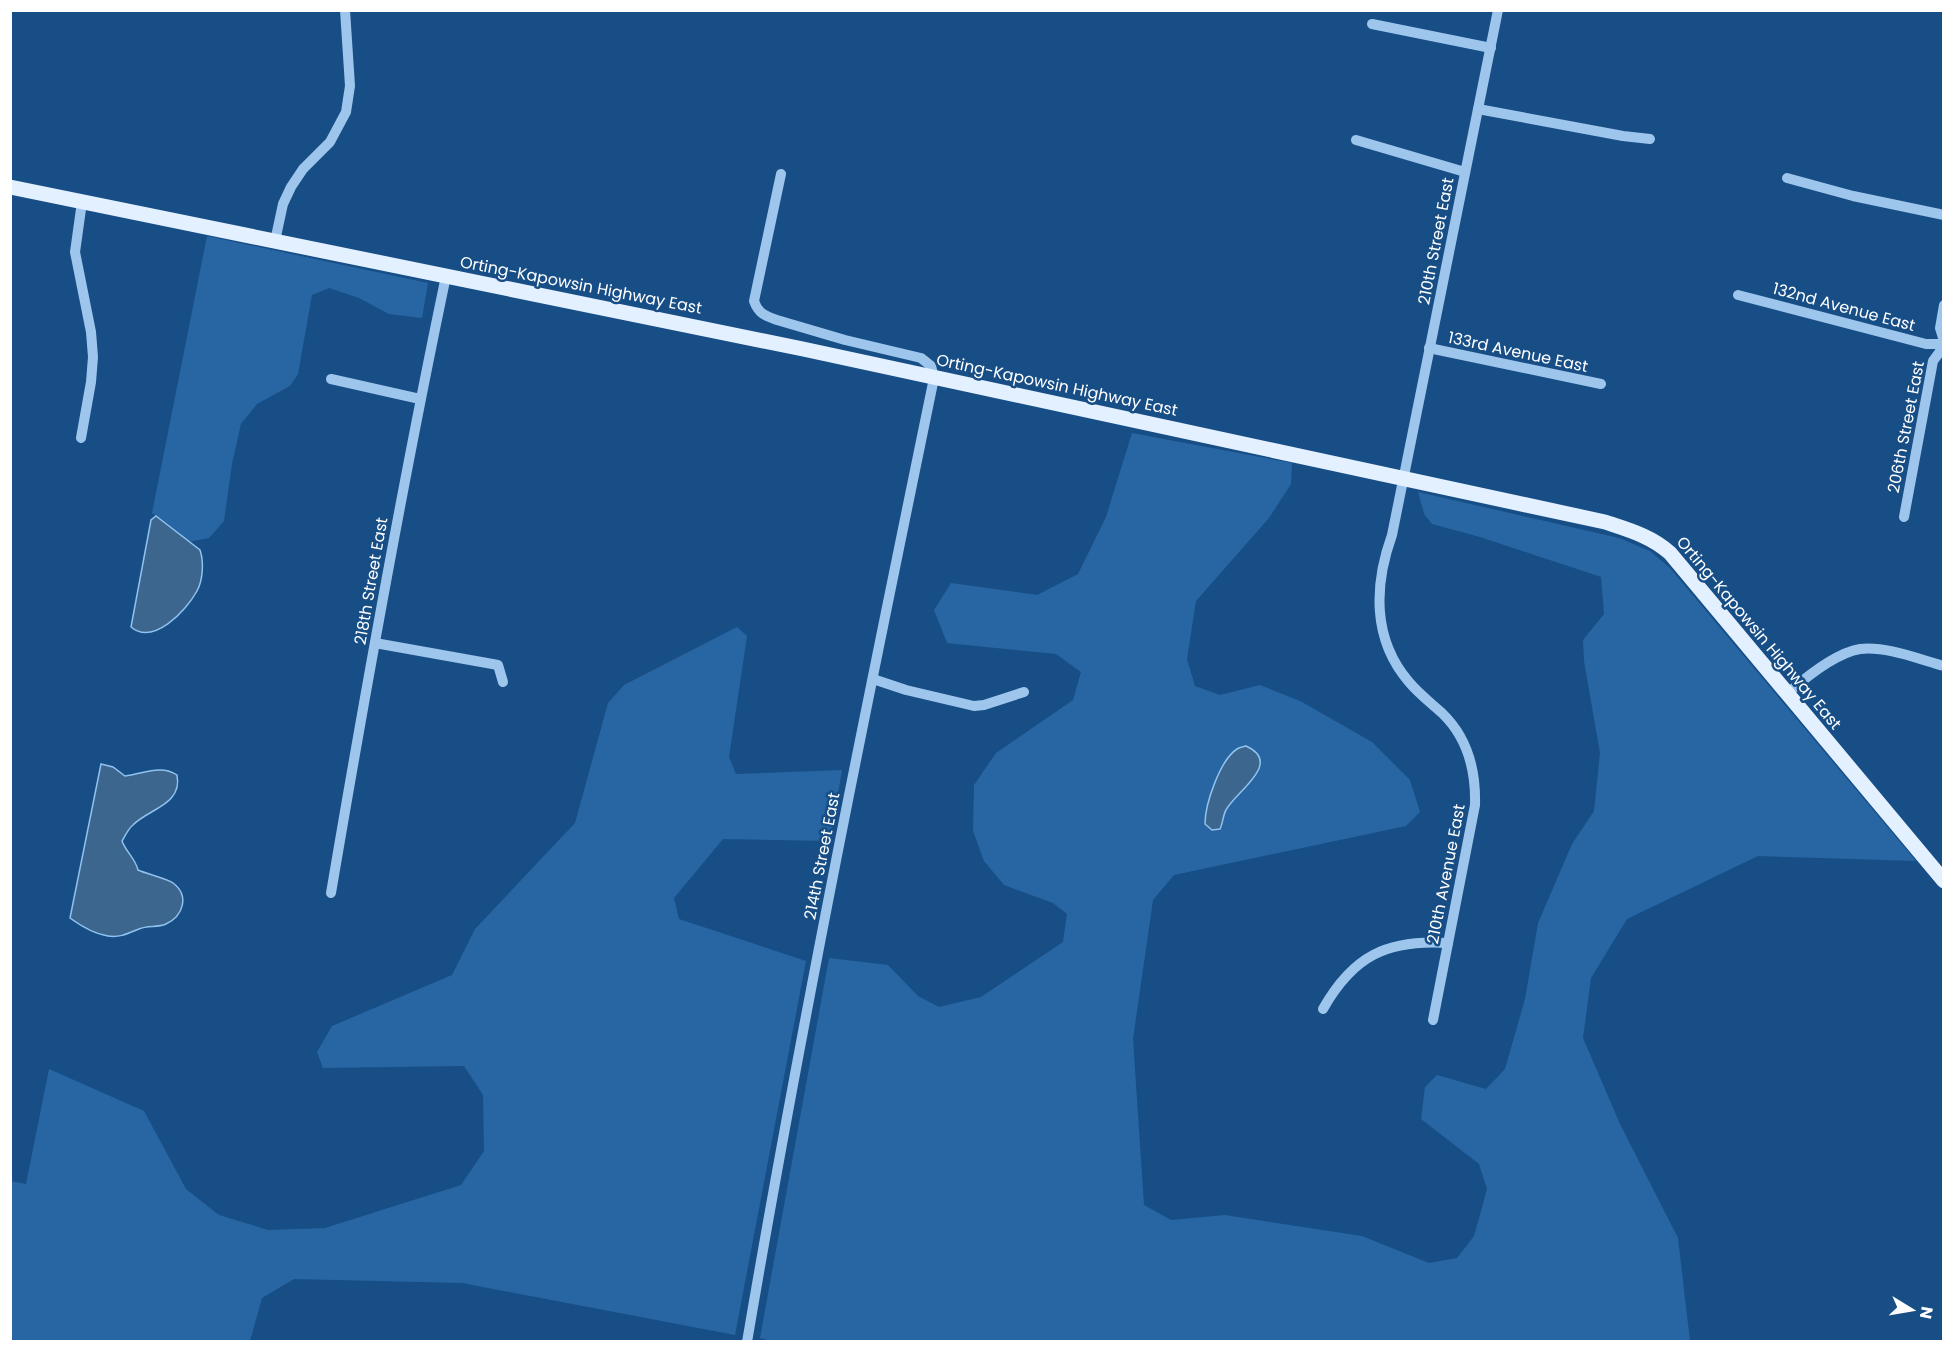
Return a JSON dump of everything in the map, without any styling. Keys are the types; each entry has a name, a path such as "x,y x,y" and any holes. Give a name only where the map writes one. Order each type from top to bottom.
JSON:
{"main road":[{"name":"Orting-Kapowsin Highway East","path":"10,187 803,349 1605,522 1647,537 1670,553 1944,881"}],"street":[{"path":"275,241 284,204 291,187 303,169 330,142 346,112 350,86 345,10"},
{"name":"210th Street East","path":"1403,478 1498,10"},
{"path":"1372,24 1491,48"},
{"path":"1478,109 1650,139"},
{"path":"1356,140 1465,172"},
{"path":"781,174 754,301 756,308 766,316 777,320 845,340 921,358 931,366 934,378"},
{"path":"1787,178 1853,196 1944,215"},
{"path":"81,438 93,357 91,332 75,252 82,202"},
{"name":"218th Street East","path":"331,892 420,399 446,276"},
{"name":"132nd Avenue East","path":"1738,295 1926,344 1944,344"},
{"name":"206th Street East","path":"1904,517 1933,361 1944,344 1940,328 1944,305"},
{"name":"133rd Avenue East","path":"1430,348 1601,384"},
{"name":"214th Street East","path":"747,1341 787,1116 934,378"},
{"path":"331,379 420,399"},
{"name":"210th Avenue East","path":"1403,478 1392,535 1381,570 1378,598 1382,628 1407,681 1443,714 1462,737 1469,753 1476,787 1475,805 1433,1020"},
{"path":"375,643 498,665 503,682"},
{"path":"1788,693 1808,676 1841,657 1859,650 1882,650 1944,666"},
{"path":"873,679 906,690 974,706 1024,692"},
{"path":"1323,1009 1348,973 1378,953 1406,943 1448,943"}],"shaded area":[{"path":"207,236 428,283 422,318 389,314 359,298 329,288 312,295 298,374 290,386 257,404 241,424 232,464 224,521 209,538 188,542 152,513"},
{"path":"1132,433 1292,463 1291,484 1269,518 1196,601 1187,659 1195,686 1220,695 1260,685 1302,702 1372,742 1410,780 1420,812 1406,826 1174,875 1153,900 1133,1039 1144,1205 1171,1220 1225,1215 1362,1236 1429,1263 1457,1258 1474,1236 1487,1189 1479,1164 1421,1119 1425,1087 1437,1075 1486,1089 1505,1069 1525,999 1538,923 1572,844 1594,811 1600,753 1584,661 1583,640 1604,614 1601,577 1480,537 1432,524 1424,514 1418,492 1619,538 1650,551 1670,568 1916,861 1758,856 1627,919 1591,978 1583,1038 1620,1124 1678,1238 1690,1341 775,1342 760,1338 829,958 888,965 918,996 939,1007 981,997 1063,942 1067,914 1053,903 1004,885 984,861 973,831 974,785 996,753 1073,700 1081,672 1056,654 947,643 934,610 951,583 1037,595 1078,574 1106,517"},
{"path":"156,516 200,550 202,576 192,599 177,616 159,629 140,632 131,627 151,520"},
{"path":"737,627 747,636 729,757 736,774 842,770 830,841 723,839 674,898 679,919 806,961 735,1335 462,1283 294,1279 262,1298 250,1341 11,1341 11,1181 26,1184 49,1069 144,1111 186,1189 219,1215 268,1230 325,1228 461,1185 484,1151 483,1095 464,1066 323,1068 317,1052 332,1026 452,975 475,929 575,823 608,703 624,685"},
{"path":"1246,746 1256,753 1260,761 1259,769 1226,810 1220,829 1212,830 1205,824 1206,815 1219,772 1238,748"},
{"path":"101,764 113,767 125,776 158,770 177,775 175,793 170,800 139,819 122,841 138,870 170,881 178,888 183,900 180,911 166,924 112,936 93,932 70,918"}]}
